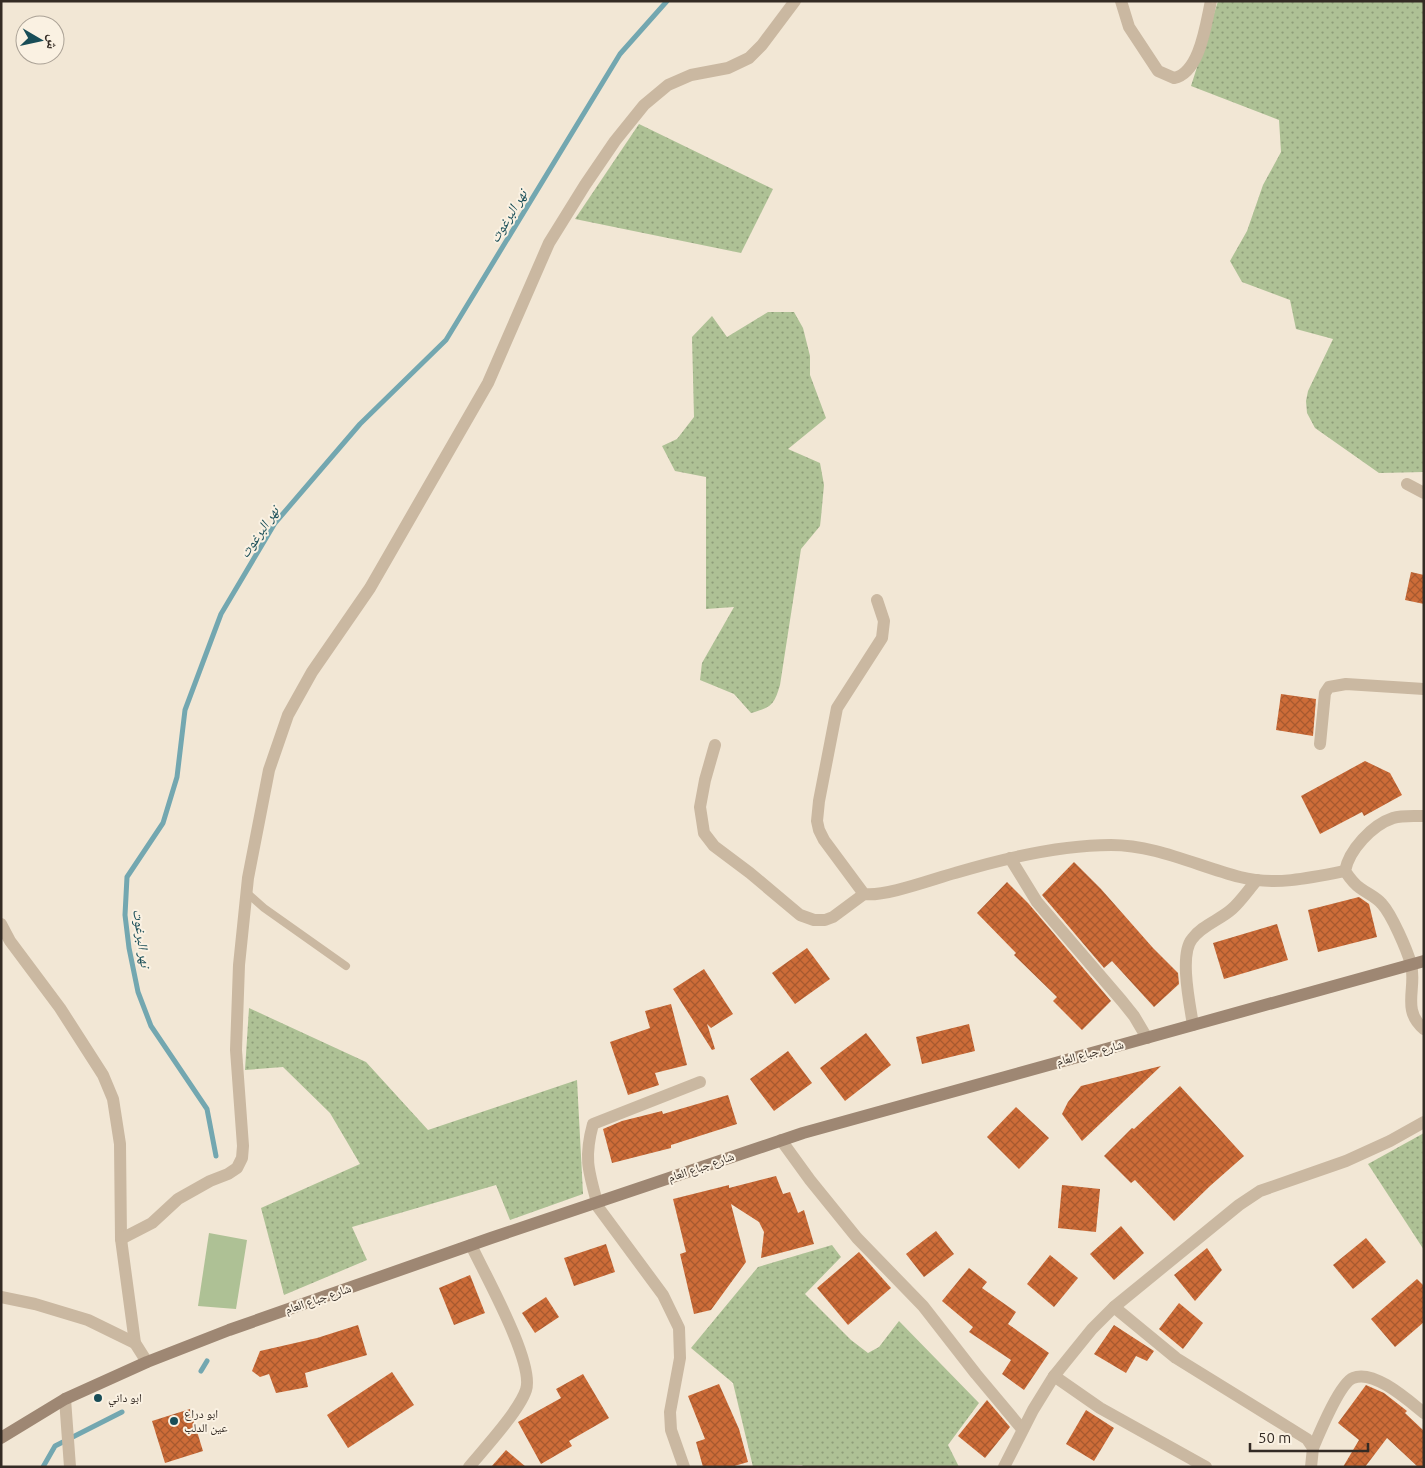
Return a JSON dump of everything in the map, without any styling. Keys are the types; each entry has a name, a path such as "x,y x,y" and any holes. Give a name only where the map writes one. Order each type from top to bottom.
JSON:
{"main road":[{"name":"شارع جباع العام","path":"1,1438 65,1399 147,1362 229,1330 596,1202 781,1140 1424,961"}],"street":[{"path":"121,1239 152,1223 178,1199 237,1168 242,1158 243,1146 239,1114 236,1042 239,965 249,872 269,770 288,715 312,672 370,588 488,383 549,243 584,185 615,141 644,105 668,85 691,76 728,68 749,58 762,45 795,1"},
{"path":"1121,1 1129,26 1158,71 1174,78 1184,74 1192,65 1198,52 1211,1"},
{"path":"1407,484 1424,493"},
{"path":"877,600 884,621 882,638 837,708 819,801 817,821 824,840 864,894 872,896 1010,858 1048,851 1112,845 1180,857 1241,877 1257,880 1271,881 1301,878 1345,871"},
{"path":"1320,744 1326,693 1329,687 1346,684 1424,689"},
{"path":"715,745 700,807 704,834 714,846 800,915 814,920 825,920 834,917 864,894"},
{"path":"1345,871 1351,852 1380,824 1394,817 1424,816"},
{"path":"1010,858 1037,902 1122,1001 1134,1016 1147,1038"},
{"path":"1345,871 1359,888 1372,895 1382,904 1398,934 1411,964 1411,1013 1416,1023 1424,1029"},
{"path":"1193,1025 1188,995 1185,954 1191,939 1208,925 1232,910 1257,880"},
{"path":"1,924 10,941 60,1008 103,1075 113,1100 120,1144 121,1239 135,1343 147,1362"},
{"path":"684,1467 671,1430 670,1412 680,1358 679,1328 663,1295 596,1202 588,1170 588,1144 593,1124 700,1082"},
{"path":"1004,1467 1022,1429 1054,1376 1092,1329 1114,1307 1238,1205 1260,1192 1346,1161 1390,1141 1424,1122"},
{"path":"781,1140 810,1180 857,1238 923,1306 1022,1429"},
{"path":"469,1467 517,1406 526,1390 527,1379 525,1365 516,1342 471,1245"},
{"path":"1,1297 35,1304 88,1320 135,1343"},
{"path":"1114,1307 1176,1358 1293,1429 1307,1439 1313,1448"},
{"path":"1054,1376 1100,1408 1206,1467"},
{"path":"1311,1467 1313,1448 1344,1386 1352,1378 1364,1376 1374,1378 1424,1413"},
{"path":"65,1399 69,1462"}],"lane":[{"path":"247,893 264,908 346,966"}],"green space":[{"path":"1218,1 1424,1 1424,472 1379,473 1315,428 1307,413 1306,401 1308,391 1333,339 1296,329 1290,300 1242,282 1230,261 1247,231 1263,185 1281,152 1279,120 1191,86"},
{"path":"639,124 773,189 741,253 575,219"},
{"path":"768,312 794,312 803,328 810,356 810,375 826,418 788,449 820,463 824,485 820,526 801,549 778,692 774,701 768,707 751,713 734,694 700,680 702,663 734,607 706,609 706,477 675,471 662,446 677,439 694,417 692,337 712,316 727,337"},
{"path":"249,1008 366,1062 428,1130 577,1080 583,1194 510,1220 496,1185 352,1227 367,1260 284,1295 261,1208 360,1164 330,1113 283,1067 245,1070"},
{"path":"1424,1133 1424,1250 1368,1164"},
{"path":"209,1233 247,1240 236,1309 198,1306"},
{"path":"832,1245 841,1257 805,1294 851,1340 868,1353 879,1347 899,1321 979,1403 948,1445 959,1467 804,1467 802,1465 753,1467 733,1383 691,1348 758,1267"}],"building":[{"path":"1411,572 1424,575 1424,604 1405,600"},
{"path":"1281,694 1316,699 1313,736 1276,730"},
{"path":"1365,761 1390,773 1402,795 1364,816 1362,812 1320,834 1301,796"},
{"path":"1074,862 1178,973 1179,984 1154,1007 1112,961 1104,968 1042,895"},
{"path":"1007,882 1028,903 1111,1001 1082,1030 1053,1001 1057,997 1014,955 1016,953 977,913"},
{"path":"1359,897 1369,904 1377,937 1318,952 1308,910"},
{"path":"1277,924 1288,960 1224,979 1213,943"},
{"path":"807,948 830,979 795,1004 772,973"},
{"path":"704,969 733,1014 711,1028 707,1024 715,1049 712,1050 673,989"},
{"path":"671,1004 687,1065 655,1073 659,1085 628,1095 610,1042 650,1028 645,1011"},
{"path":"969,1024 975,1051 922,1064 916,1037"},
{"path":"866,1033 891,1065 845,1101 820,1068"},
{"path":"788,1051 812,1083 774,1111 750,1079"},
{"path":"1161,1066 1082,1141 1062,1114 1068,1102 1081,1086"},
{"path":"1180,1086 1244,1156 1174,1221 1135,1180 1131,1183 1104,1156 1132,1128 1134,1129"},
{"path":"728,1095 737,1124 671,1145 671,1148 612,1163 603,1129 622,1121 662,1111 663,1114"},
{"path":"1016,1107 1049,1138 1019,1169 987,1137"},
{"path":"776,1176 783,1194 790,1192 798,1213 804,1210 814,1244 761,1258 764,1232 759,1222 731,1204 746,1262 711,1310 694,1314 680,1254 686,1252 673,1199"},
{"path":"1062,1185 1100,1189 1096,1232 1058,1228"},
{"path":"1121,1226 1144,1253 1114,1280 1090,1254"},
{"path":"936,1231 954,1254 924,1277 906,1254"},
{"path":"1366,1238 1386,1262 1353,1289 1333,1265"},
{"path":"606,1244 615,1272 574,1286 564,1258"},
{"path":"1207,1248 1222,1270 1195,1301 1174,1275"},
{"path":"859,1252 891,1288 848,1325 817,1288"},
{"path":"1050,1255 1078,1278 1054,1307 1027,1284"},
{"path":"969,1268 987,1282 982,1288 1016,1312 1008,1324 1049,1353 1024,1390 1002,1374 1011,1360 969,1332 973,1327 942,1301"},
{"path":"470,1275 485,1313 454,1325 439,1288"},
{"path":"1417,1279 1424,1286 1424,1322 1395,1347 1371,1319"},
{"path":"546,1297 559,1317 535,1333 522,1313"},
{"path":"1179,1303 1203,1323 1183,1349 1159,1329"},
{"path":"358,1325 367,1355 305,1373 308,1387 276,1393 269,1374 260,1377 252,1371 260,1351 317,1338"},
{"path":"1114,1325 1154,1351 1147,1361 1136,1356 1126,1373 1094,1354"},
{"path":"392,1372 414,1405 348,1448 327,1415"},
{"path":"583,1374 609,1418 569,1441 572,1446 541,1464 518,1422 561,1398 556,1389"},
{"path":"719,1384 739,1429 748,1462 731,1467 703,1467 696,1442 705,1439 688,1396"},
{"path":"1366,1385 1384,1393 1407,1411 1405,1413 1424,1431 1424,1467 1418,1467 1387,1438 1365,1467 1343,1467 1359,1440 1338,1423"},
{"path":"987,1400 1010,1427 985,1458 958,1436"},
{"path":"190,1409 203,1451 165,1463 152,1421"},
{"path":"1086,1410 1114,1428 1094,1461 1066,1444"},
{"path":"506,1450 526,1467 491,1467"}],"waterway":[{"name":"نهر البرغوت","path":"216,1156 207,1109 151,1026 138,992 129,948 125,915 127,877 163,823 177,777 185,710 221,614 275,523 360,424 446,340 620,54 667,1"},
{"name":"نهر البرغوت","path":"201,1371 207,1361"},
{"name":"نهر البرغوت","path":"43,1467 55,1446 122,1412"}],"place":[{"name":"ابو داني","path":"98,1398"},
{"name":"ابو دراع عين الدلب","path":"174,1421"}]}
